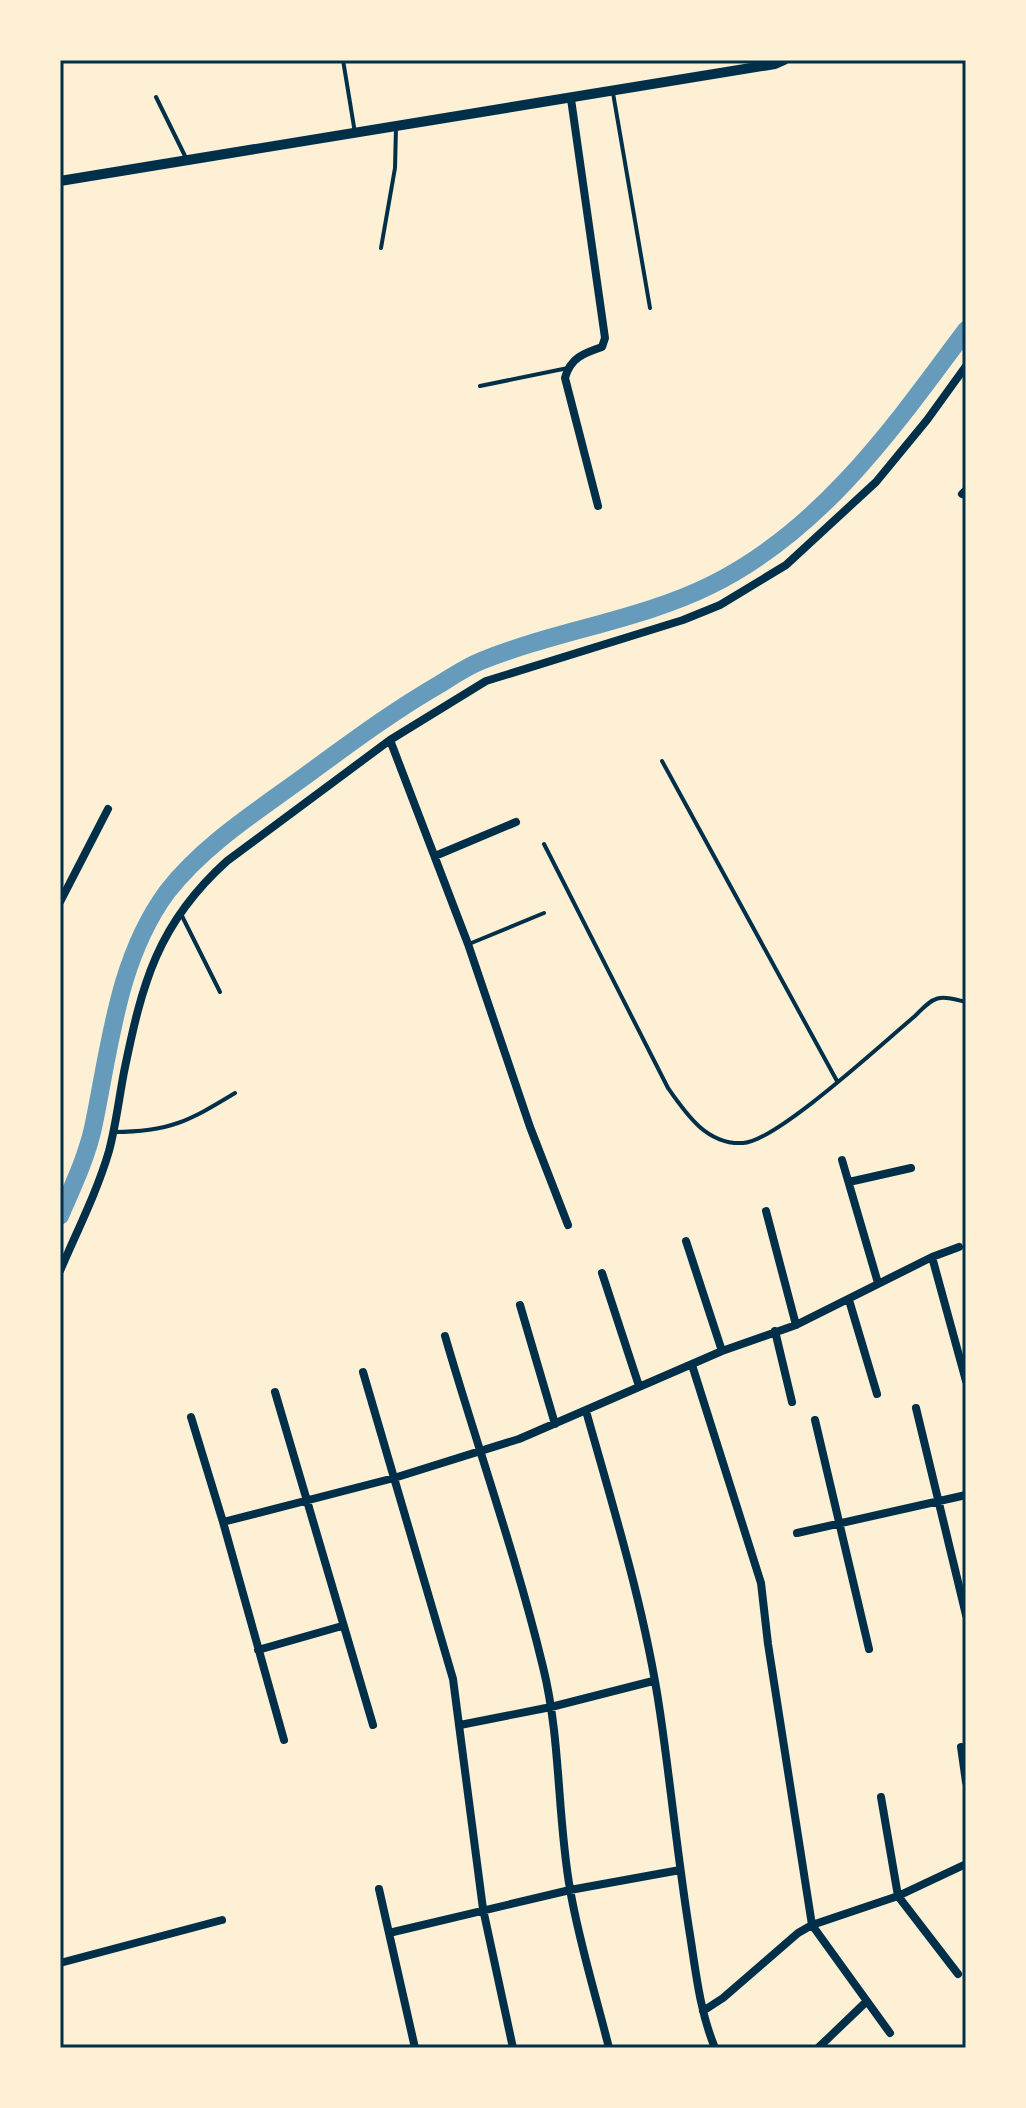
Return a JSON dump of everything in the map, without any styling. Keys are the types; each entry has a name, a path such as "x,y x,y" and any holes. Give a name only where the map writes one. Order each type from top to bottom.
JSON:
{"street":[{"path":"60,181 613,92 784,60"},
{"path":"571,99 605,338 602,347 584,353 568,368 565,378 598,506"},
{"path":"60,1271 98,1181 113,1132 143,991 156,956 180,912 202,883 390,740 486,681 683,620 720,605 786,565 876,482 966,366"},
{"path":"390,740 468,944 530,1127 568,1225"},
{"path":"60,902 108,809"},
{"path":"435,856 516,822"},
{"path":"842,1160 878,1283"},
{"path":"849,1182 911,1168"},
{"path":"766,1211 796,1325"},
{"path":"686,1241 722,1351"},
{"path":"223,1522 394,1478 519,1439 722,1351 796,1325 932,1257 959,1247"},
{"path":"932,1257 961,1345 966,1381"},
{"path":"602,1273 639,1386"},
{"path":"849,1300 877,1394"},
{"path":"520,1305 555,1424"},
{"path":"775,1331 792,1402"},
{"path":"445,1336 500,1512 543,1667 551,1707 570,1890 609,2048"},
{"path":"692,1365 761,1583 812,1925 890,2033"},
{"path":"363,1372 453,1679 483,1909 513,2048"},
{"path":"275,1392 373,1725"},
{"path":"916,1408 966,1615"},
{"path":"586,1411 640,1605 660,1709 680,1870 703,2011 715,2048"},
{"path":"191,1417 284,1740"},
{"path":"815,1420 869,1649"},
{"path":"797,1533 966,1495"},
{"path":"258,1650 342,1626"},
{"path":"460,1725 551,1707 653,1681"},
{"path":"961,1747 966,1782"},
{"path":"881,1797 898,1896 958,1974"},
{"path":"703,2011 812,1925 898,1896 966,1864"},
{"path":"389,1933 570,1890 680,1870"},
{"path":"379,1889 415,2048"},
{"path":"60,1963 222,1920"},
{"path":"818,2048 867,2001"}],"lane":[{"path":"343,60 355,134"},
{"path":"613,92 650,308"},
{"path":"156,97 187,160"},
{"path":"381,248 395,168 396,127"},
{"path":"480,386 568,368"},
{"path":"662,761 837,1081"},
{"path":"544,844 668,1088 692,1123 715,1137 744,1143 779,1129 915,1016 931,999 945,996 966,1002"},
{"path":"180,912 220,992"},
{"path":"468,944 544,913"},
{"path":"113,1132 150,1132 177,1124 199,1115 235,1093"}],"waterway":[{"path":"60,1216 90,1140 126,975 150,918 182,874 235,827 359,737 470,666 538,641 627,617 684,597 751,562 788,536 853,473 883,439 966,330"}]}
